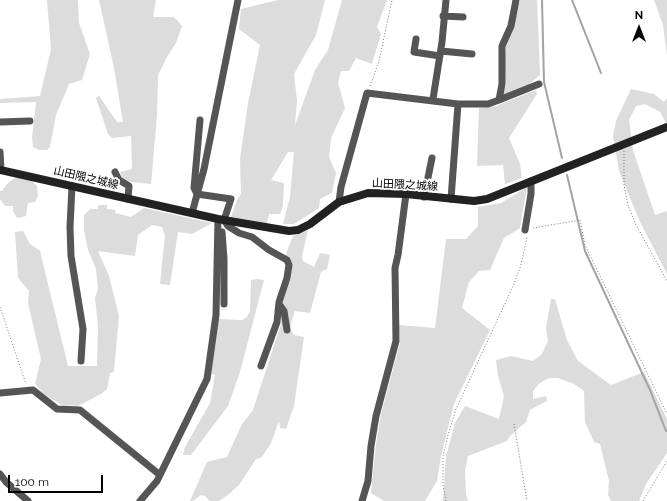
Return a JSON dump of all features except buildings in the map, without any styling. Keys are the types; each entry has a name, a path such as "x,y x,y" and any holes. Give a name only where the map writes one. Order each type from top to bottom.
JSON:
{"main road":[{"name":"山田隈之城線","path":"0,170 221,220 277,231 298,230 339,202 368,194 406,194 451,199 487,200 624,143 667,127"}],"street":[{"path":"192,213 238,0"},
{"path":"433,99 446,0"},
{"path":"499,100 502,84 502,46 511,26 516,0"},
{"path":"443,16 463,17"},
{"path":"416,39 414,52 472,54"},
{"path":"339,202 341,187 367,93 433,99 458,104 488,104 540,84"},
{"path":"451,199 458,104"},
{"path":"197,194 193,181 200,120"},
{"path":"0,122 30,121"},
{"path":"0,152 0,170"},
{"path":"424,196 432,158"},
{"path":"115,172 119,180 129,186 128,199"},
{"path":"525,230 531,194 531,181"},
{"path":"72,186 70,227 71,256 84,329 80,361"},
{"path":"140,501 160,475 207,379 216,315 221,220 231,200 197,194"},
{"path":"362,501 368,481 371,446 376,416 396,341 394,268 398,255 406,194"},
{"path":"221,220 239,233 252,237 269,250 287,260 289,265 287,278 279,304 277,322 261,366"},
{"path":"221,220 224,304"},
{"path":"279,304 284,310 287,330"},
{"path":"0,393 28,389 33,390 56,409 80,410 160,475"},
{"path":"0,474 6,482 28,501"}],"path":[{"path":"367,93 378,61 392,0"},
{"path":"624,143 624,185 628,205 635,223 667,281"},
{"path":"446,501 443,485 443,456 448,435 456,409 514,284 528,239 525,230 580,220 586,244 667,414"},
{"path":"0,307 28,389"},
{"path":"514,424 527,501"},
{"path":"643,501 667,461"}],"shaded area":[{"path":"47,0 78,0 79,23 90,54 82,80 69,84 56,115 50,147 47,150 39,150 33,147 32,138 36,102 0,103 0,99 40,96 51,49"},
{"path":"99,0 156,0 153,17 174,17 182,26 176,43 158,75 157,116 151,184 124,181 120,172 132,169 131,136 112,138 108,134 96,98 99,96 117,122 123,122 114,68"},
{"path":"278,0 325,0 316,35 294,74 297,101 295,125 315,70 328,50 342,0 387,0 377,27 381,34 372,64 356,58 349,71 341,71 338,83 345,108 331,138 329,157 336,173 332,193 320,199 319,208 294,224 283,224 290,197 294,152 288,152 271,180 284,183 283,206 280,214 269,214 267,223 231,217 237,200 241,194 240,159 248,103 260,45 239,29 241,9"},
{"path":"520,0 537,0 540,75 527,86 503,96 506,85 504,67 506,45 514,26"},
{"path":"654,0 667,0 667,56 663,25"},
{"path":"631,89 654,94 664,102 667,98 667,125 660,112 645,104 636,106 629,120 633,150 655,215 667,211 667,274 640,222 619,171 613,136 616,121"},
{"path":"536,90 537,94 509,138 520,164 522,178 505,184 503,165 477,166 479,108 496,106"},
{"path":"16,177 31,180 37,186 38,196 35,202 28,203 26,216 17,218 13,211 13,206 5,206 0,199 0,191 2,191 7,184"},
{"path":"527,187 520,228 504,238 490,270 479,271 469,282 462,308 490,330 454,404 441,456 437,481 425,501 384,501 371,493 381,414 400,343 399,325 435,328 446,239 466,239 478,226 478,207 501,203"},
{"path":"98,205 107,205 107,209 116,210 115,213 131,217 144,208 212,223 192,234 178,232 170,285 160,284 165,235 162,227 152,225 138,235 135,256 98,251 109,276 119,316 114,372 110,373 107,389 101,394 78,406 62,405 45,395 35,384 41,359 28,303 29,291 18,278 15,232 23,231 30,244 40,251 68,366 97,366 98,326 95,298 98,289 96,269 88,250 84,230 84,215 90,209 98,209"},
{"path":"308,230 302,256 303,261 314,267 320,253 330,255 327,269 321,272 310,313 295,311 292,320 290,329 294,335 304,337 294,406 286,429 280,428 279,421 271,443 262,457 256,459 239,485 229,494 219,501 210,501 205,496 201,495 193,501 190,501 207,462 227,457 242,424 253,410 281,324 282,302 291,278 292,264 285,256 293,236"},
{"path":"251,280 264,280 240,372 228,406 191,455 183,455 185,447 210,403 215,375 211,374 218,319 242,320 247,317 250,311"},
{"path":"551,299 555,299 567,340 578,361 611,385 644,372 667,419 667,453 646,484 639,501 611,501 608,495 609,481 600,444 594,442 585,422 584,391 574,384 558,378 549,378 540,383 533,391 533,399 546,396 547,401 530,410 526,422 510,436 507,441 468,456 465,471 466,495 468,501 443,501 446,456 455,423 465,406 499,419 504,396 498,376 496,360 511,356 533,361 542,354 548,341 546,328"}],"waterway":[{"path":"542,0 544,82 562,158"},
{"path":"572,0 601,73"},
{"path":"567,175 585,251 650,390 666,431"}]}
